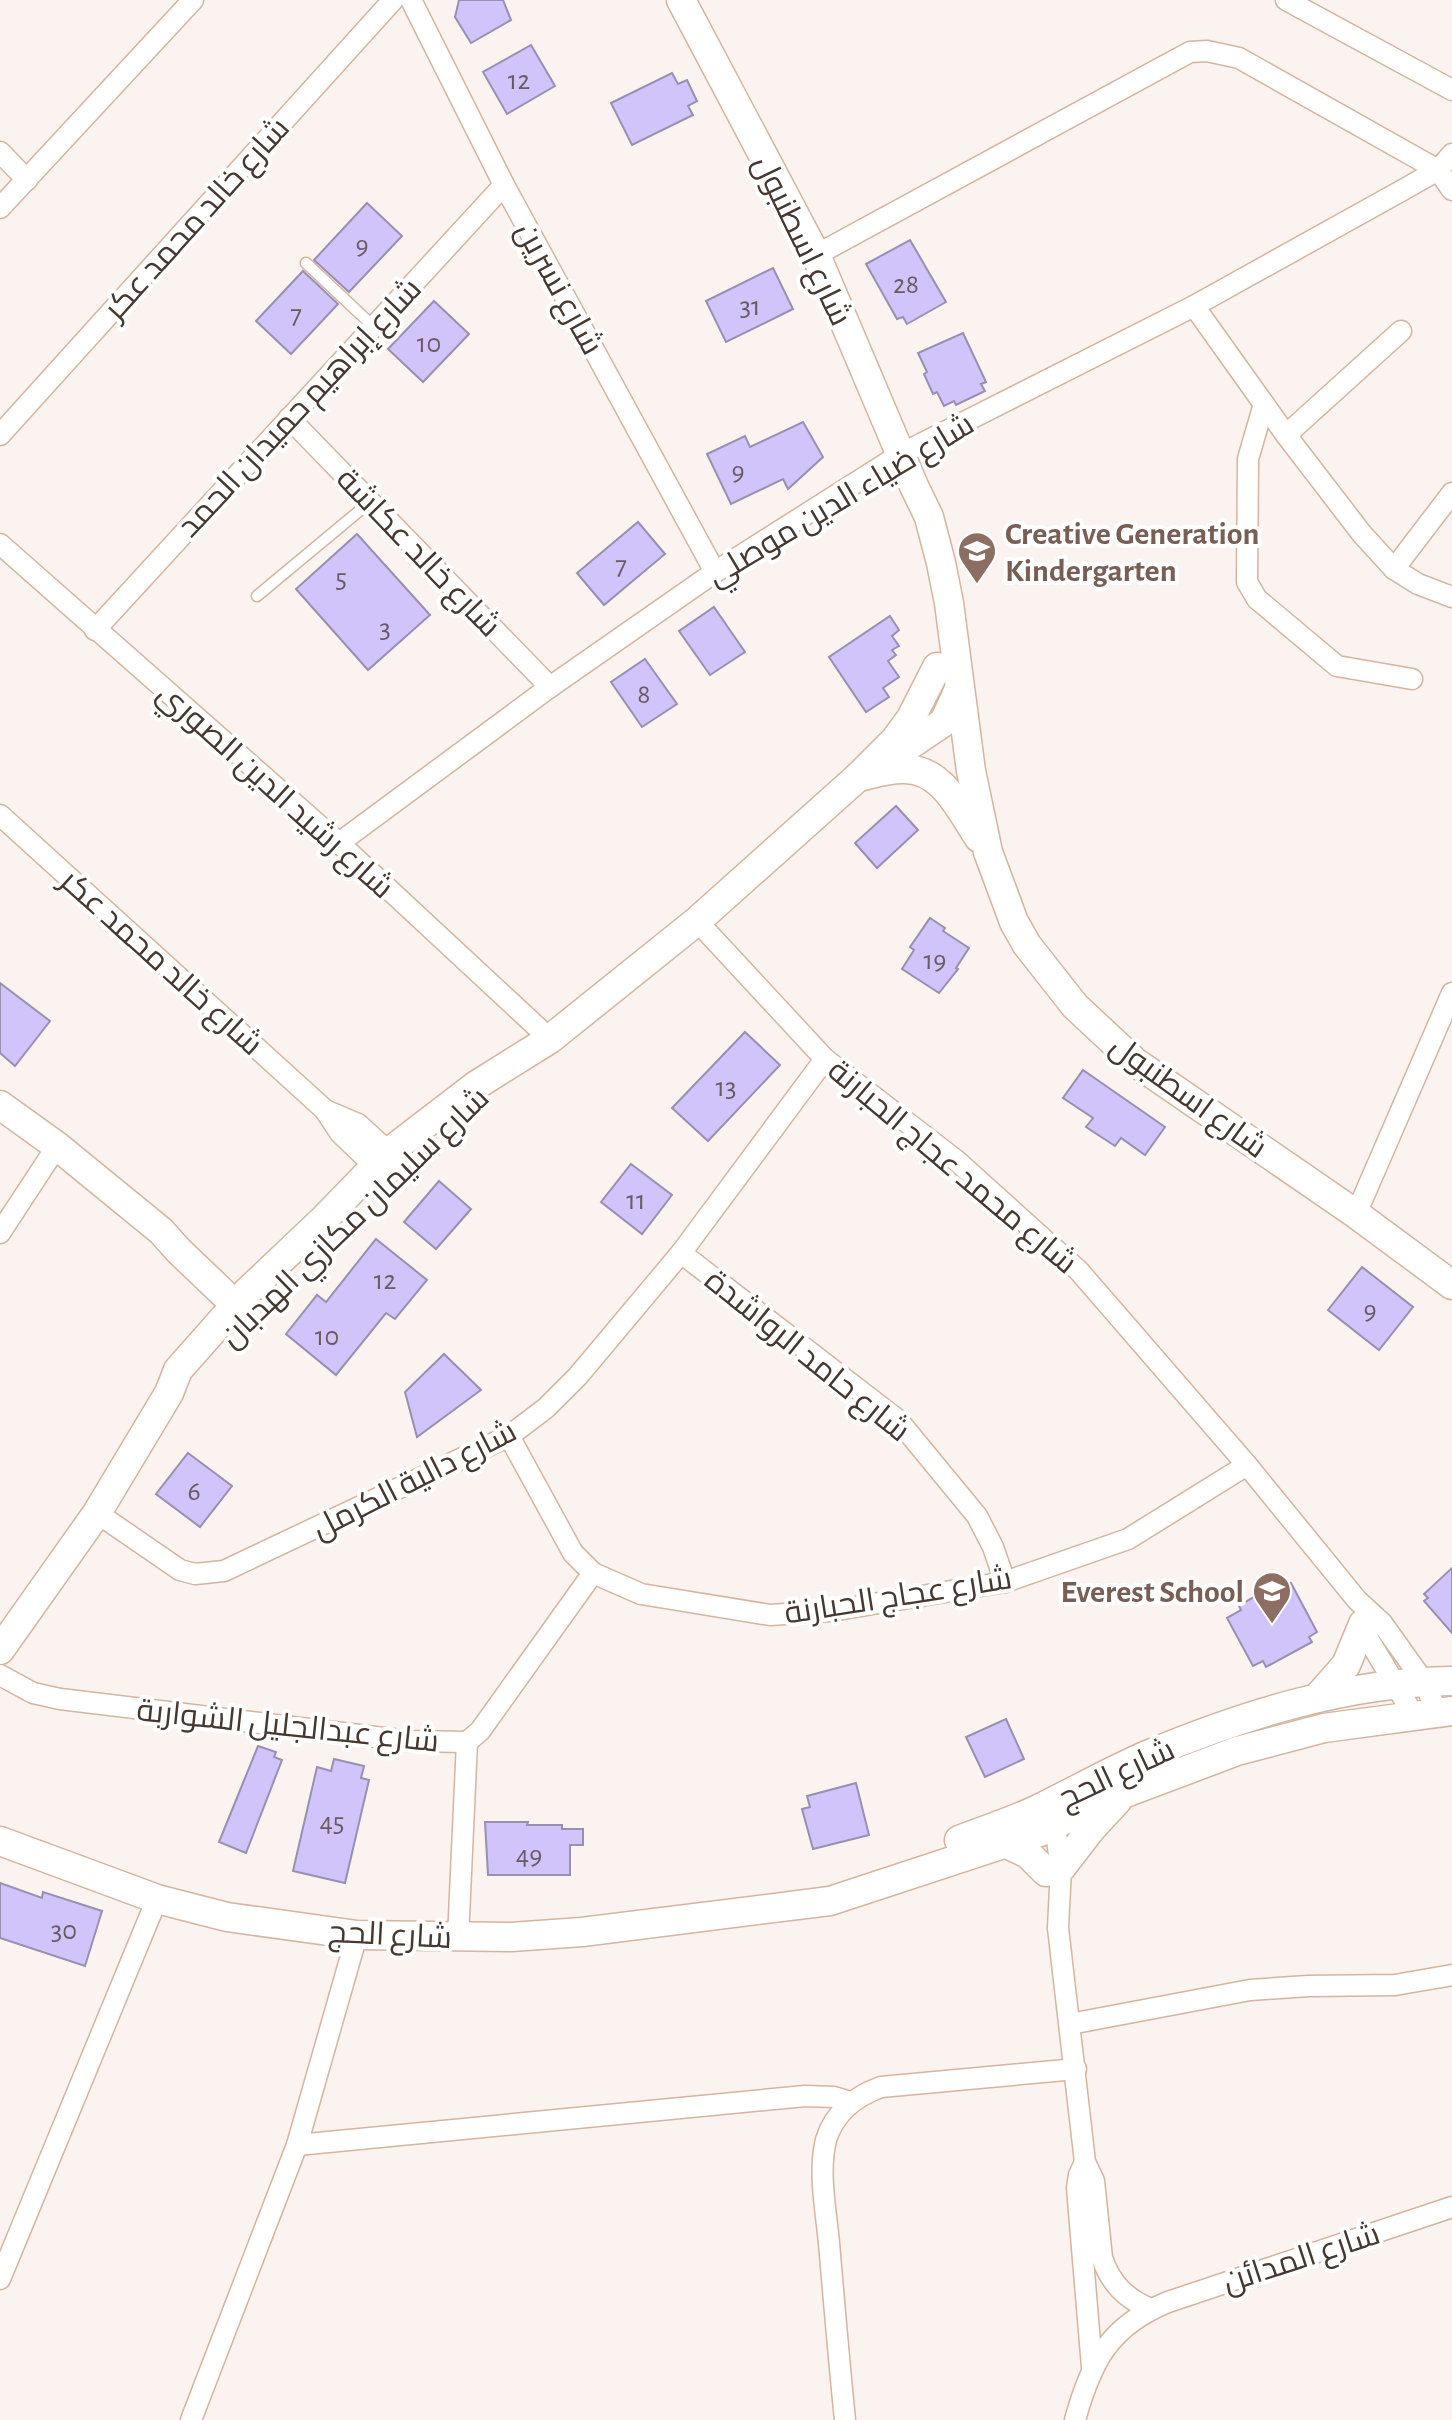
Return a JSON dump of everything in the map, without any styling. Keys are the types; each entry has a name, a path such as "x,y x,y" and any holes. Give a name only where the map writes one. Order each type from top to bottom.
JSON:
{"street":[{"path":"0,208 193,0"},
{"name":"شارع خالد محمد عكر","path":"0,435 393,0"},
{"name":"شارع نسرين","path":"411,0 504,185 715,572"},
{"name":"شارع اسطنبول","path":"681,0 816,255 929,517 949,603 971,771 988,852"},
{"path":"1286,0 1452,90"},
{"path":"816,255 1190,52 1207,51 1239,58 1438,170 1452,190"},
{"path":"0,152 27,180"},
{"name":"شارع ضياء الدين موصلي","path":"339,843 550,687 715,572 901,454 1194,306 1438,170 1452,154"},
{"name":"شارع إبراهيم حميدان الحمد","path":"95,630 504,185"},
{"path":"1194,306 1337,504 1394,569 1418,584 1452,597"},
{"path":"1286,435 1401,331"},
{"path":"1264,404 1248,459 1247,582 1257,599 1337,666 1412,679"},
{"name":"شارع خالد عكاشة","path":"289,418 550,687"},
{"name":"شارع اسطنبول","path":"914,486 914,509 930,592 944,722 956,774 1014,922 1027,945 1075,1006 1135,1062 1356,1214 1452,1285"},
{"path":"1394,569 1452,493"},
{"name":"شارع رشيد الدين الصوري","path":"0,544 339,843 550,1039"},
{"name":"شارع سليمان مكازي الهدبان","path":"0,1650 97,1513 169,1393 198,1374 247,1304 388,1165 483,1093 501,1071 550,1039 697,921 858,777 895,740 911,718 937,667"},
{"path":"944,722 959,688"},
{"name":"شارع سليمان مكازي الهدبان","path":"858,777 944,722"},
{"path":"858,777 905,768 927,774 941,783 988,852"},
{"name":"شارع خالد محمد عكر","path":"0,815 325,1110 358,1124 388,1165"},
{"name":"شارع محمد عجاج الحبارنة","path":"697,921 825,1059 957,1161 1079,1271 1247,1465 1360,1612 1382,1623 1425,1683 1434,1712"},
{"path":"1356,1214 1452,993"},
{"name":"شارع دالية الكرمل","path":"97,1513 180,1570 195,1574 224,1571 509,1436 546,1408 578,1376 681,1253 825,1059"},
{"path":"0,1105 57,1146 247,1304"},
{"path":"0,1233 57,1146"},
{"name":"شارع حامد الرواشدة","path":"681,1253 898,1420 977,1516 993,1547 1005,1582"},
{"name":"شارع عجاج الحبارنة","path":"509,1436 573,1553 593,1573 641,1594 770,1615 831,1611 1005,1582 1128,1539 1247,1465"},
{"name":"شارع عبدالجليل الشواربة","path":"0,1675 33,1693 60,1699 409,1741 467,1742 480,1731 593,1573"},
{"path":"1317,1698 1346,1665 1360,1612"},
{"name":"شارع الحج","path":"0,1841 157,1899 227,1917 357,1935 458,1938 597,1931 830,1901 1005,1843 1144,1756 1242,1719 1317,1698 1425,1683"},
{"name":"شارع الحج","path":"791,1905 818,1891 932,1851 1045,1818 1280,1738 1324,1728 1434,1712"},
{"path":"458,1938 467,1742"},
{"path":"1054,1870 1125,1792"},
{"path":"1045,1818 1054,1870 1085,2162 1094,2181 1102,2258 1120,2290 1151,2309"},
{"path":"1005,1843 1054,1870"},
{"path":"0,2279 157,1899"},
{"path":"191,2420 297,2145 357,1935"},
{"path":"1070,2024 1250,1990 1395,1985 1452,1975"},
{"path":"845,2420 824,2192 826,2140 835,2119 850,2102 881,2087 1076,2069"},
{"path":"297,2145 805,2096 834,2097 850,2102"},
{"path":"1075,2420 1092,2367 1077,2188 1085,2162"},
{"name":"شارع المدائن","path":"1092,2367 1123,2327 1151,2309 1452,2207"}],"lane":[{"path":"306,263 373,326"},
{"path":"257,596 370,502"}],"building":[{"path":"459,0 503,0 511,20 471,43 455,17"},
{"path":"531,45 555,86 507,114 483,72"},
{"path":"672,73 678,84 687,80 697,101 688,106 693,115 632,145 611,103"},
{"path":"367,203 402,236 349,292 314,260"},
{"path":"910,240 946,302 907,324 903,317 897,319 866,264"},
{"path":"773,268 793,309 726,342 706,301"},
{"path":"303,271 338,304 291,354 256,321"},
{"path":"434,301 469,334 423,382 388,349"},
{"path":"963,333 986,382 981,384 985,391 956,405 954,401 944,406 937,392 933,394 918,353"},
{"path":"803,422 823,457 788,489 783,479 731,504 707,454 745,436 750,447"},
{"path":"638,522 665,554 604,605 577,573"},
{"path":"357,534 430,615 368,670 296,589"},
{"path":"714,607 745,652 710,675 679,631"},
{"path":"890,616 899,630 892,636 899,646 892,650 896,655 888,661 899,677 883,688 889,697 866,712 829,657"},
{"path":"645,659 677,704 642,727 611,682"},
{"path":"896,806 918,830 877,868 855,843"},
{"path":"930,918 969,948 958,969 939,993 902,969 914,950 910,947"},
{"path":"0,983 50,1021 15,1066 0,1053"},
{"path":"745,1032 780,1065 708,1141 672,1108"},
{"path":"1083,1070 1165,1127 1145,1155 1121,1138 1115,1146 1086,1127 1093,1118 1063,1098"},
{"path":"631,1164 672,1195 642,1234 601,1202"},
{"path":"439,1181 471,1209 436,1249 404,1222"},
{"path":"376,1239 427,1280 395,1319 386,1313 336,1375 286,1334 317,1295 326,1302"},
{"path":"1362,1267 1413,1307 1379,1350 1328,1310"},
{"path":"444,1354 481,1390 417,1437 405,1392"},
{"path":"188,1453 232,1486 200,1527 156,1494"},
{"path":"1452,1568 1452,1633 1424,1601 1428,1598 1424,1594"},
{"name":"Everest School","path":"1291,1583 1317,1632 1309,1637 1312,1642 1266,1667 1263,1661 1253,1666 1227,1618 1254,1597 1275,1587 1278,1591"},
{"path":"1006,1719 1024,1759 985,1777 966,1737"},
{"path":"258,1746 276,1752 274,1757 282,1760 246,1853 219,1842"},
{"path":"334,1759 364,1766 361,1778 369,1780 345,1883 293,1871 317,1767 331,1771"},
{"path":"856,1783 869,1835 813,1849 802,1809 810,1807 807,1796"},
{"path":"485,1822 528,1822 527,1825 562,1825 562,1829 583,1829 583,1845 570,1845 570,1875 488,1875"},
{"path":"0,1883 42,1898 43,1892 102,1911 85,1966 0,1938"}],"place":[{"name":"Creative Generation Kindergarten","path":"977,585"},
{"name":"Everest School","path":"1272,1625"}]}
